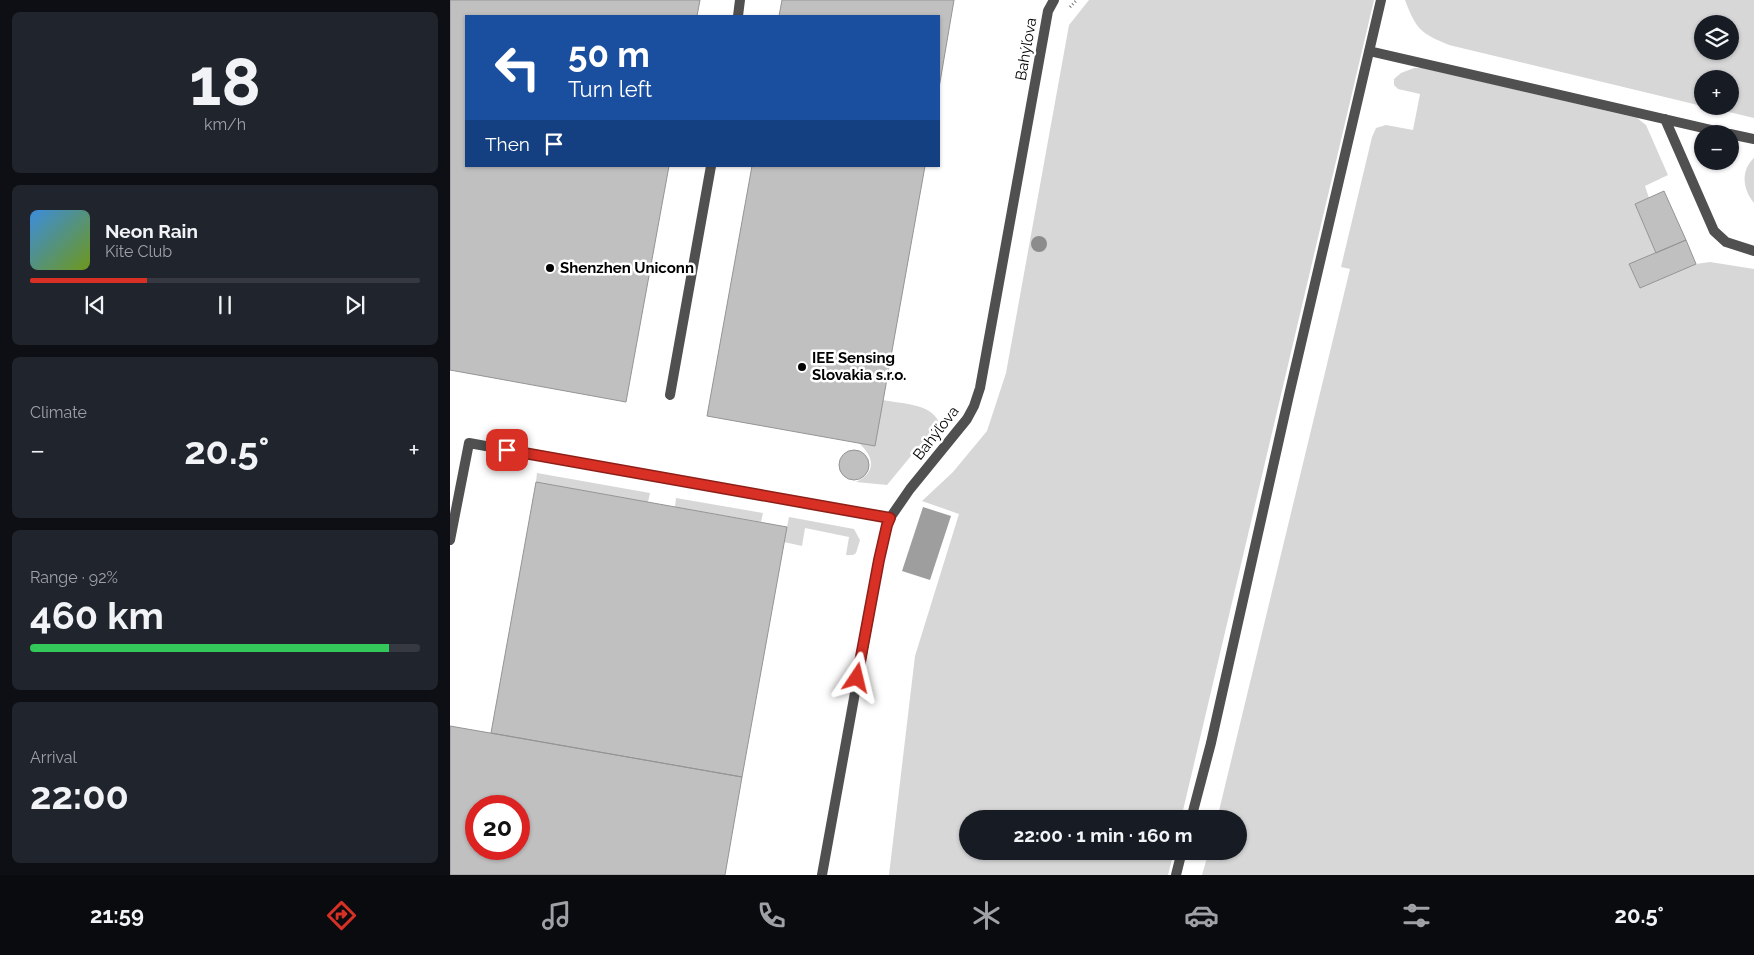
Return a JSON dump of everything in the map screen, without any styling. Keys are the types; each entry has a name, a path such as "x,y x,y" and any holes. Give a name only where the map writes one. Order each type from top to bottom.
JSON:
{"lane":[{"path":"738,15 740,0"},
{"name":"Bahýľova","path":"822,875 887,525 910,488 967,419 980,388 1049,5 1054,0"},
{"path":"1193,810 1211,743 1291,385 1382,0"},
{"path":"1369,52 1694,126"},
{"path":"1665,119 1714,232 1726,242 1754,251"},
{"path":"1739,136 1754,139"},
{"path":"670,395 711,167"},
{"path":"450,540 469,443 890,518"},
{"path":"1176,875 1180,860"}],"shaded area":[{"path":"1089,0 1374,0 1183,810 959,810 959,860 1172,860 1168,875 889,875 915,656 959,514 922,501 953,472 987,431 1006,373 1069,25"},
{"path":"1405,0 1754,0 1754,118 1739,114 1739,70 1694,70 1694,104 1449,45 1425,33 1412,18"},
{"path":"1414,68 1423,68 1637,118 1646,125 1668,175 1645,186 1649,198 1635,204 1656,253 1629,265 1640,288 1696,264 1710,262 1754,269 1754,875 1202,875 1206,860 1247,860 1247,810 1219,810 1350,269 1341,267 1372,137 1376,128 1386,125 1413,130 1420,94 1398,89 1394,85 1394,79 1401,73"},
{"path":"1754,158 1754,203 1745,186 1745,175"},
{"path":"883,400 915,405 929,411 939,422 887,485 856,482 867,474 871,464 868,454 859,443 875,446"},
{"path":"537,473 650,493 648,502 536,482"},
{"path":"676,498 763,513 761,522 675,507"},
{"path":"923,507 951,516 930,580 902,571"},
{"path":"789,517 854,529 860,540 856,553 846,555 849,537 805,528 802,546 784,542"}],"building":[{"name":"Shenzhen Uniconn","path":"450,0 700,0 697,15 465,15 465,167 669,167 626,402 450,370"},
{"path":"782,0 954,0 940,82 940,15 779,15"},
{"path":"752,167 925,167 875,446 707,416"},
{"path":"1664,191 1686,240 1656,253 1635,204"},
{"path":"1686,240 1696,264 1640,288 1629,264"},
{"path":"854,450 865,454 869,465 865,476 854,480 843,476 839,465 843,454"},
{"path":"536,482 787,527 742,777 491,733"},
{"path":"450,726 742,777 725,875 450,875"}],"place":[{"name":"Shenzhen Uniconn","path":"550,268"},
{"name":"IEE Sensing Slovakia s.r.o.","path":"802,367"}],"route":[{"path":"507,450 890,518 879,560 857,678"}]}
